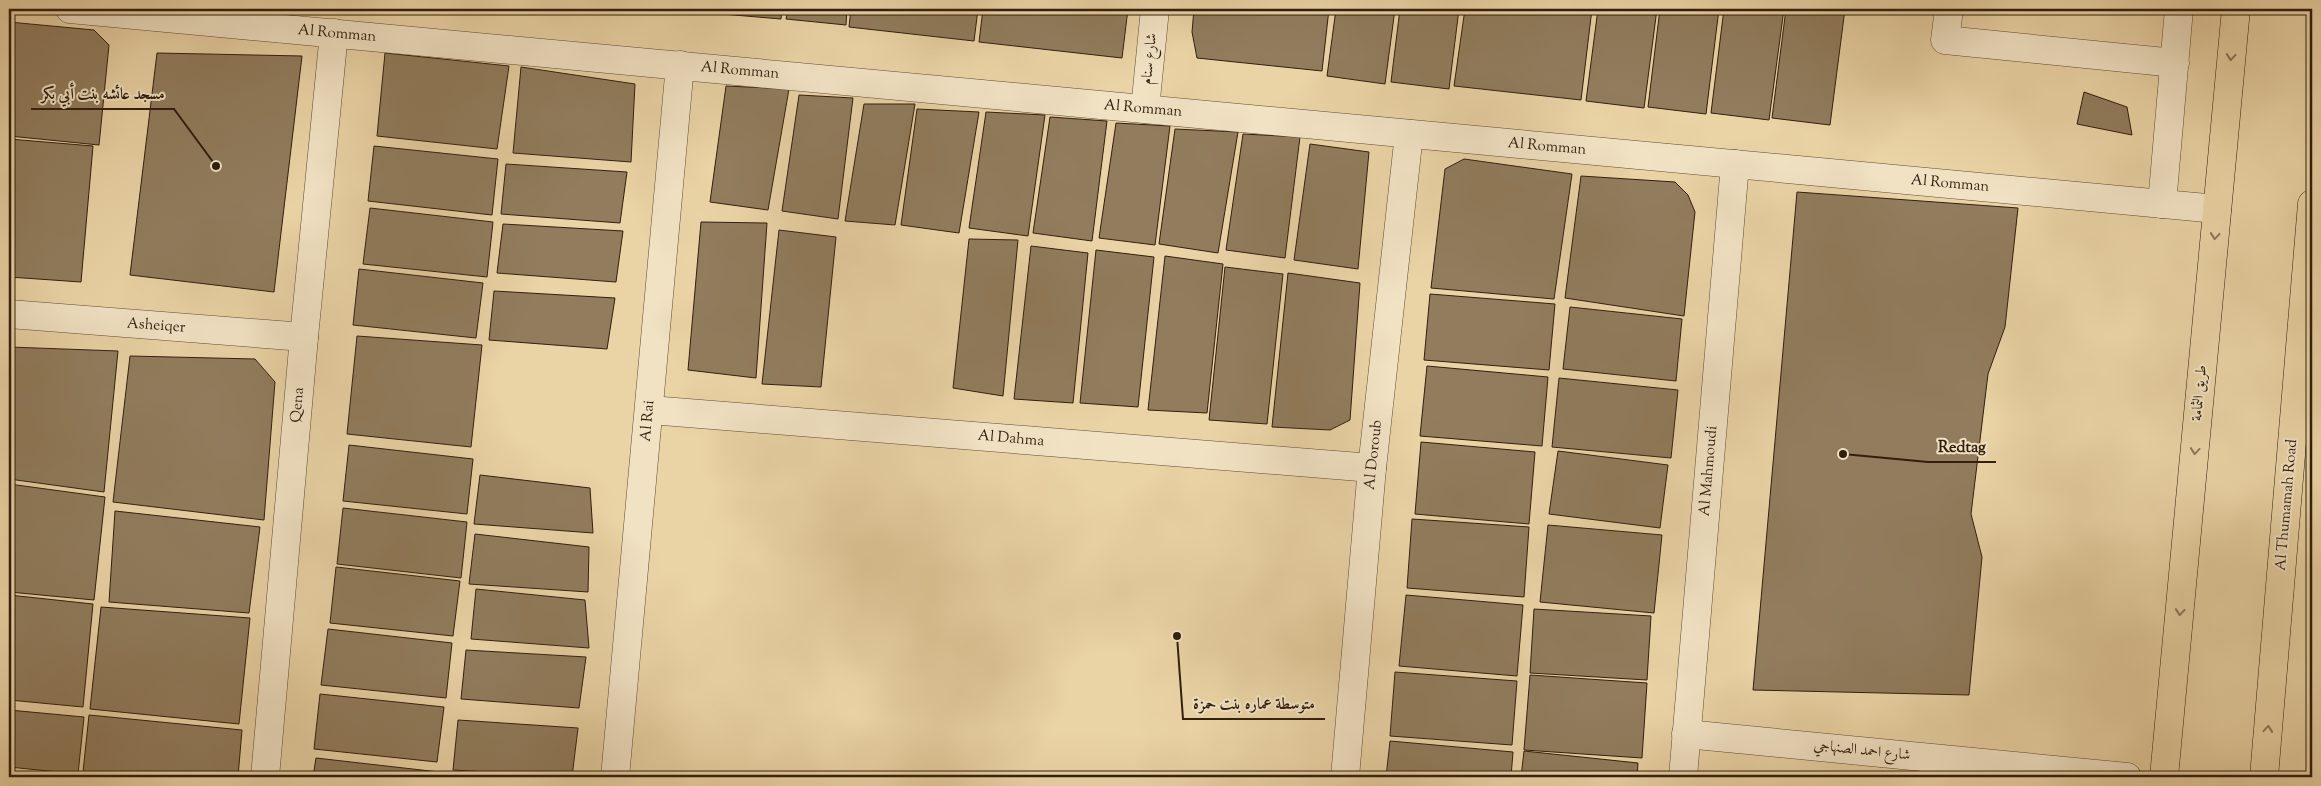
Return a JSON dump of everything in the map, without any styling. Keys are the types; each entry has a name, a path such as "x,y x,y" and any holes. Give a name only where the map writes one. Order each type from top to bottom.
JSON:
{"main road":[{"name":"طريق الثمامة","path":"2164,777 2236,9"},
{"name":"Al Thumamah Road","path":"2264,777 2304,391 2312,204"}],"street":[{"name":"Al Romman","path":"70,9 2217,209"},
{"name":"شارع سنام","path":"1145,109 1155,9"},
{"path":"1949,9 1946,40 2174,64"},
{"path":"2162,204 2180,9"},
{"name":"Qena","path":"265,777 304,337 334,34"},
{"name":"Al Rai","path":"615,777 680,66"},
{"name":"Al Doroub","path":"1345,777 1372,468 1409,134"},
{"name":"Al Mahmoudi","path":"1683,777 1735,164"},
{"name":"Asheiqer","path":"9,314 304,337"},
{"name":"Al Dahma","path":"650,410 1372,468"},
{"name":"شارع احمد الصنهاجي","path":"1686,734 2127,777"}],"building":[{"path":"722,9 782,9 781,19 722,14"},
{"path":"788,9 847,9 846,25 786,19"},
{"path":"851,9 978,9 974,41 849,27"},
{"path":"983,9 1128,9 1122,58 979,42"},
{"path":"1194,9 1329,9 1322,71 1197,58 1192,32"},
{"path":"1336,9 1395,9 1385,84 1327,76"},
{"path":"1400,9 1459,9 1449,89 1391,82"},
{"path":"1465,9 1592,9 1581,100 1454,86"},
{"path":"1598,9 1657,9 1644,108 1586,101"},
{"path":"1660,9 1719,9 1706,114 1648,107"},
{"path":"1724,9 1784,9 1769,120 1711,113"},
{"path":"1786,9 1845,9 1830,125 1772,118"},
{"path":"9,22 94,30 109,45 99,145 9,136"},
{"path":"157,53 302,56 274,292 130,275"},
{"path":"385,53 509,66 497,149 377,136"},
{"path":"521,67 635,84 631,162 513,153"},
{"path":"726,86 789,89 768,210 710,202"},
{"path":"2084,92 2127,107 2132,135 2077,124"},
{"path":"799,95 853,98 838,219 782,211"},
{"path":"864,104 915,104 895,225 845,221"},
{"path":"917,109 979,112 959,233 901,225"},
{"path":"986,112 1045,115 1028,236 969,228"},
{"path":"1050,117 1107,121 1092,241 1033,233"},
{"path":"1116,123 1170,126 1155,245 1099,238"},
{"path":"1175,129 1238,132 1218,253 1159,244"},
{"path":"1243,134 1300,137 1285,258 1226,250"},
{"path":"9,139 93,146 81,282 9,277"},
{"path":"1310,144 1369,152 1358,269 1294,260"},
{"path":"374,146 498,159 492,215 368,201"},
{"path":"1464,159 1572,174 1554,299 1431,288 1445,169"},
{"path":"506,164 627,172 620,223 501,214"},
{"path":"1581,176 1675,182 1688,195 1695,212 1684,316 1565,298"},
{"path":"1797,192 2018,208 2005,327 1988,374 1971,514 1982,557 1969,695 1753,690"},
{"path":"370,208 493,222 487,277 363,264"},
{"path":"701,222 767,223 756,378 688,370"},
{"path":"503,224 623,231 616,282 497,273"},
{"path":"779,230 836,237 821,387 762,384"},
{"path":"969,239 1018,240 1003,396 953,388"},
{"path":"1031,246 1088,253 1073,403 1014,399"},
{"path":"1096,250 1154,257 1138,407 1080,403"},
{"path":"1165,256 1223,264 1207,413 1148,410"},
{"path":"1225,267 1283,274 1267,424 1209,420"},
{"path":"359,269 483,283 476,338 353,325"},
{"path":"1288,273 1360,283 1350,420 1330,430 1272,427"},
{"path":"494,291 615,298 607,349 489,340"},
{"path":"1430,294 1555,304 1549,370 1424,360"},
{"path":"1570,307 1682,319 1676,381 1563,369"},
{"path":"357,336 482,345 471,447 347,434"},
{"path":"9,347 118,351 104,492 9,479"},
{"path":"130,356 255,359 275,382 264,520 113,502"},
{"path":"1427,366 1548,377 1542,446 1420,436"},
{"path":"1559,378 1678,390 1671,458 1552,447"},
{"path":"1421,442 1535,452 1529,524 1415,514"},
{"path":"349,445 473,459 467,514 343,501"},
{"path":"1558,451 1668,465 1660,528 1549,514"},
{"path":"480,475 590,488 593,533 474,524"},
{"path":"9,484 105,497 94,600 9,592"},
{"path":"343,508 467,522 461,578 337,564"},
{"path":"115,511 260,527 249,613 109,602"},
{"path":"1412,519 1529,527 1524,597 1407,588"},
{"path":"1548,525 1662,535 1654,613 1540,602"},
{"path":"475,534 589,547 588,592 469,584"},
{"path":"336,567 460,581 453,636 330,623"},
{"path":"476,589 585,600 589,648 471,639"},
{"path":"9,595 93,604 83,707 9,700"},
{"path":"1406,595 1523,605 1517,676 1399,666"},
{"path":"101,607 250,618 239,724 90,709"},
{"path":"1534,609 1651,616 1647,680 1530,673"},
{"path":"328,629 452,643 446,698 321,685"},
{"path":"466,650 586,657 579,708 461,699"},
{"path":"1395,672 1517,681 1512,745 1390,736"},
{"path":"1530,675 1647,683 1642,758 1524,750"},
{"path":"320,694 444,707 437,762 314,749"},
{"path":"9,710 84,717 78,774 9,767"},
{"path":"89,715 242,730 238,777 137,777 83,772"},
{"path":"458,720 578,728 572,777 453,770"},
{"path":"1390,741 1513,752 1511,777 1386,777"},
{"path":"1524,751 1638,763 1637,777 1521,777"},
{"path":"316,758 439,772 438,777 313,777"},
{"path":"9,773 50,777 9,777"}],"place":[{"name":"مسجد عائشه بنت أبي بكر","path":"216,166"},
{"name":"Redtag","path":"1843,454"},
{"name":"متوسطة عماره بنت حمزة","path":"1177,636"}]}
